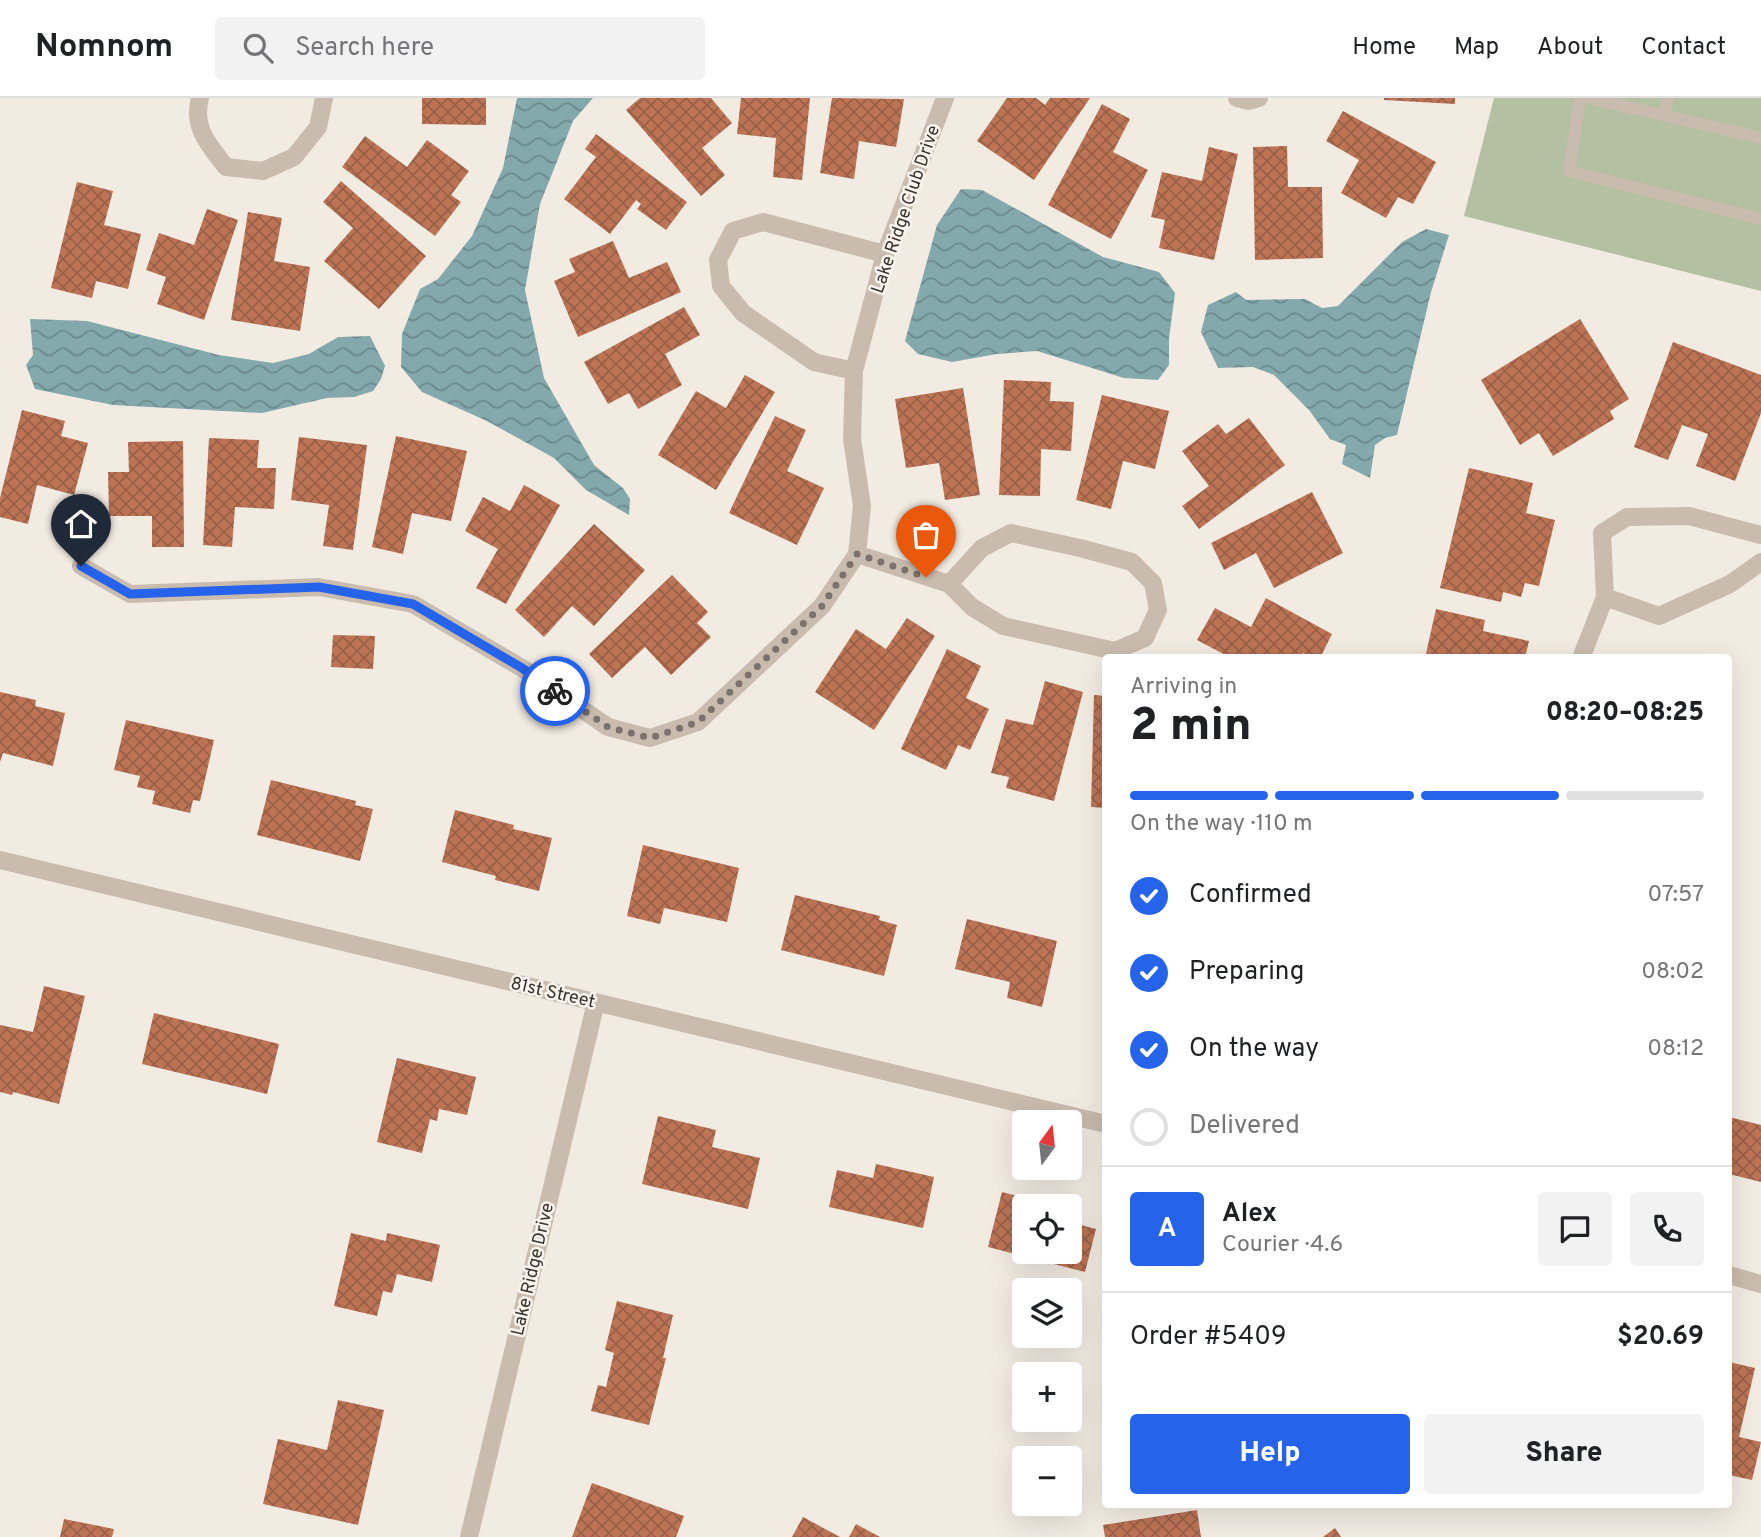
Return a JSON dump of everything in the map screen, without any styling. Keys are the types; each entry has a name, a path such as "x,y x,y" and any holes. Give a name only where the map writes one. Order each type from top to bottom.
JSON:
{"street":[{"path":"200,98 198,106 201,135 226,167 263,171 294,157 318,127 324,98"},
{"name":"Lake Ridge Club Drive","path":"81,566 130,594 319,587 413,604 522,668 608,727 650,738 698,722 822,606 857,554 862,506 852,439 854,371 885,254 945,98"},
{"path":"1237,98 1249,101 1259,98"},
{"path":"854,371 814,362 743,313 721,286 718,260 733,231 763,222 885,254"},
{"path":"1583,654 1605,597 1602,533 1627,517 1689,516 1761,535"},
{"path":"857,554 949,584 972,607 1003,626 1115,651 1145,638 1158,610 1153,583 1132,562 1011,533 982,548 949,584"},
{"path":"1605,597 1659,616 1730,584 1761,562"},
{"name":"81st Street","path":"0,860 1102,1123"},
{"name":"Lake Ridge Drive","path":"468,1537 596,1002"},
{"path":"1732,1276 1761,1284"}],"lane":[{"path":"1580,98 1569,171 1761,219"},
{"path":"1589,98 1761,138"},
{"path":"1663,115 1668,98"}],"green space":[{"path":"1494,98 1761,98 1761,291 1464,216"}],"water":[{"path":"517,98 593,98 573,121 540,204 525,290 544,378 594,465 623,488 630,499 629,515 586,490 554,458 487,421 422,392 401,367 402,334 420,289 438,279 472,236 503,168"},
{"path":"961,189 982,190 1103,257 1159,272 1175,293 1169,338 1169,365 1158,380 1124,378 1037,351 997,354 952,362 918,354 905,341 937,225"},
{"path":"1426,229 1449,235 1431,292 1397,435 1385,438 1375,445 1370,478 1342,464 1346,445 1330,439 1309,410 1274,375 1253,367 1218,368 1201,332 1208,305 1236,292 1246,300 1305,299 1322,308 1338,306 1402,242"},
{"path":"30,319 87,321 219,355 273,363 309,354 338,337 370,336 385,366 373,391 354,397 327,398 262,413 113,405 35,389 26,365 33,355"}],"building":[{"path":"422,98 486,98 486,125 422,124"},
{"path":"640,98 711,98 732,123 702,148 725,175 701,196 626,110"},
{"path":"741,98 810,98 802,180 773,177 776,138 737,134"},
{"path":"832,98 904,99 896,147 859,141 854,179 820,173"},
{"path":"1007,98 1036,98 1045,105 1050,98 1090,98 1034,180 977,141"},
{"path":"1455,98 1455,104 1384,100"},
{"path":"1102,104 1130,119 1113,152 1148,170 1111,239 1048,205"},
{"path":"1343,111 1436,162 1413,204 1398,197 1386,218 1341,193 1359,160 1326,141"},
{"path":"596,134 687,202 666,230 637,209 641,204 636,200 610,234 564,199 596,157 585,149"},
{"path":"365,136 407,167 427,140 469,171 451,195 461,202 435,236 342,167"},
{"path":"1287,146 1288,187 1322,187 1323,258 1255,260 1253,147"},
{"path":"1209,147 1238,154 1214,260 1159,248 1165,220 1151,217 1162,172 1202,181"},
{"path":"341,181 426,256 379,309 324,261 353,228 323,202"},
{"path":"77,182 113,191 104,225 141,234 128,289 96,281 92,298 51,288"},
{"path":"207,209 238,220 204,320 157,304 166,277 146,270 159,233 194,245"},
{"path":"248,212 282,218 274,261 310,267 300,331 231,320"},
{"path":"613,241 629,278 667,262 681,292 578,337 554,281 575,272 569,259"},
{"path":"684,307 700,335 665,354 682,385 638,409 629,393 608,404 584,362"},
{"path":"1580,319 1629,399 1610,411 1614,419 1553,456 1539,433 1520,445 1481,380"},
{"path":"1673,342 1761,375 1761,413 1735,481 1696,466 1708,434 1682,425 1668,460 1634,447"},
{"path":"745,375 775,392 716,490 658,455 696,391 726,408"},
{"path":"1004,380 1051,382 1050,401 1074,402 1071,451 1041,449 1040,496 999,495"},
{"path":"963,388 980,495 945,500 939,463 906,468 895,399"},
{"path":"1102,395 1169,411 1155,469 1123,461 1111,509 1076,500"},
{"path":"22,410 65,421 61,436 88,443 74,495 37,485 28,524 0,517 0,498"},
{"path":"775,416 806,430 787,471 824,488 797,545 729,513"},
{"path":"1249,418 1285,465 1199,529 1182,506 1209,486 1182,451 1218,424 1226,434"},
{"path":"396,436 467,451 451,521 412,513 403,554 372,547"},
{"path":"299,437 367,445 353,550 323,546 329,505 291,500"},
{"path":"209,438 259,440 257,468 276,468 274,509 235,507 232,547 203,545"},
{"path":"183,441 184,547 152,547 152,516 109,516 108,472 129,472 128,442"},
{"path":"1469,468 1533,483 1526,513 1555,520 1539,586 1525,583 1521,597 1503,592 1501,602 1440,588"},
{"path":"524,485 560,505 506,604 476,588 498,549 465,531 483,497 510,511"},
{"path":"1312,492 1343,553 1274,588 1256,553 1224,570 1211,543"},
{"path":"594,524 645,570 594,626 572,606 544,637 515,610"},
{"path":"672,575 708,612 697,623 711,637 671,675 645,647 612,678 589,654"},
{"path":"1266,598 1332,634 1322,654 1223,654 1197,640 1215,608 1251,627"},
{"path":"1436,609 1485,620 1483,631 1529,641 1526,654 1426,654"},
{"path":"907,618 935,636 874,730 815,692 856,629 886,649"},
{"path":"333,635 375,636 373,669 331,667"},
{"path":"947,649 981,666 966,698 989,709 970,750 958,745 946,770 901,749"},
{"path":"1045,681 1083,692 1054,801 1006,788 1009,777 991,773 1006,719 1033,725"},
{"path":"0,692 36,700 35,706 65,713 53,766 3,753 0,762"},
{"path":"1094,695 1102,696 1102,808 1091,807"},
{"path":"126,720 214,740 200,801 193,800 190,813 152,804 155,791 137,787 140,776 114,770"},
{"path":"271,780 356,801 355,805 373,809 360,861 257,835"},
{"path":"455,810 514,825 513,829 552,838 539,891 442,862"},
{"path":"643,845 739,868 727,922 664,908 660,924 627,916"},
{"path":"795,895 880,916 879,920 897,925 884,976 781,950"},
{"path":"967,919 1057,941 1042,1007 1007,998 1010,982 955,969"},
{"path":"44,986 85,996 59,1104 13,1092 12,1095 0,1092 0,1025 33,1032"},
{"path":"154,1013 279,1044 267,1094 142,1064"},
{"path":"397,1058 476,1077 467,1115 439,1109 437,1121 430,1119 422,1153 377,1142"},
{"path":"658,1116 716,1130 712,1147 760,1158 748,1209 642,1184"},
{"path":"1732,1118 1761,1125 1761,1182 1732,1175"},
{"path":"876,1164 934,1177 923,1228 829,1207 837,1170 873,1178"},
{"path":"1002,1192 1012,1195 1012,1253 988,1247"},
{"path":"1082,1225 1096,1229 1085,1272 1054,1264 1082,1264"},
{"path":"351,1233 386,1241 387,1233 440,1245 432,1282 397,1274 392,1293 383,1291 377,1316 334,1306"},
{"path":"617,1301 673,1315 663,1358 666,1358 649,1425 591,1411 598,1385 606,1387 614,1353 605,1350"},
{"path":"1732,1363 1755,1368 1739,1437 1761,1442 1752,1480 1732,1476"},
{"path":"338,1400 384,1410 358,1525 263,1504 278,1439 327,1450"},
{"path":"592,1483 684,1516 676,1537 572,1537"},
{"path":"1197,1510 1201,1537 1105,1537 1103,1525"},
{"path":"803,1517 840,1537 792,1537"},
{"path":"64,1519 114,1529 112,1537 60,1537"},
{"path":"856,1524 880,1537 849,1537"},
{"path":"1335,1528 1341,1537 1323,1537"}],"way so far":[{"path":"555,691 608,727 650,738 698,722 822,606 857,554 926,577"}],"route":[{"path":"81,566 130,594 319,587 413,604 522,668 555,691"}]}
